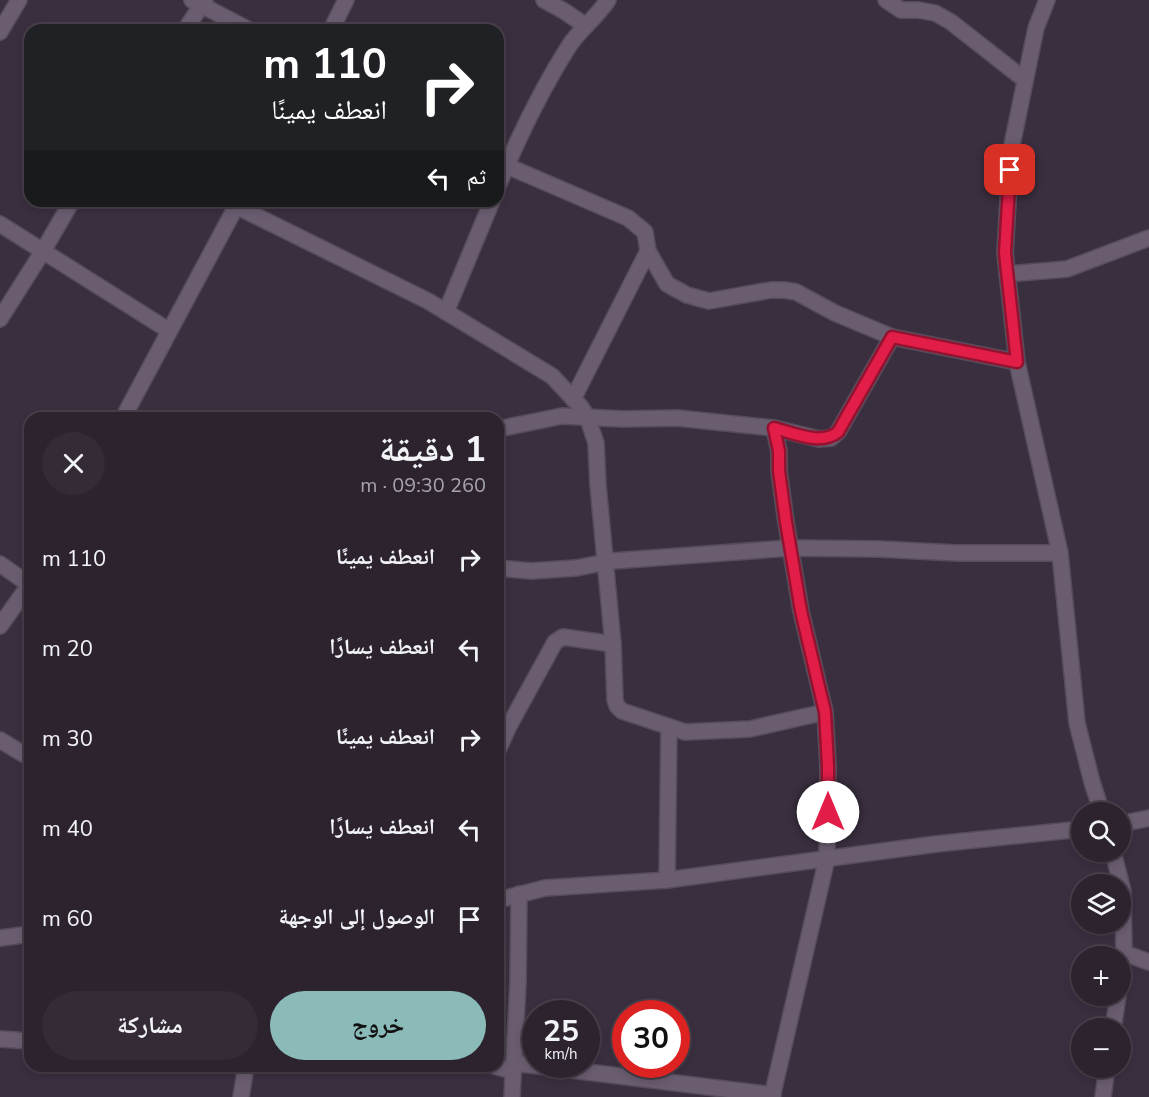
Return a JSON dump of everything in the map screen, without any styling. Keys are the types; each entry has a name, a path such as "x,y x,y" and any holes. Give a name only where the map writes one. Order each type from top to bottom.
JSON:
{"street":[{"path":"0,32 19,0"},
{"path":"334,24 346,0"},
{"path":"544,0 586,26"},
{"path":"504,160 570,45 608,0"},
{"path":"886,0 901,10 920,5 936,13 951,22 1025,80"},
{"path":"1047,0 1036,28 1011,150 1005,253 1017,362 1060,553 1077,723 1099,802"},
{"path":"188,24 200,2 238,24"},
{"path":"504,165 628,218 645,232 648,251 668,284 687,296 709,301 771,290 796,292 835,313 892,337 1017,362"},
{"path":"0,319 69,207"},
{"path":"126,412 235,207"},
{"path":"245,207 446,312 552,376 587,416 596,443 615,700 622,711 686,732 750,729 825,712"},
{"path":"446,312 490,207"},
{"path":"0,224 168,330"},
{"path":"1007,274 1067,269 1149,238"},
{"path":"573,399 648,251"},
{"path":"504,428 562,416 623,419 669,417 774,428 819,439 831,438 838,432 892,337"},
{"path":"504,1066 773,1096 827,858 828,766 825,712 801,611 774,428"},
{"path":"504,569 531,571 576,568 612,561 790,548 879,549 957,554 1060,553"},
{"path":"0,564 24,581"},
{"path":"0,626 24,593"},
{"path":"504,737 555,642 563,638 612,644"},
{"path":"667,880 669,727"},
{"path":"0,740 24,754"},
{"path":"1131,822 1149,818"},
{"path":"504,898 545,888 667,880 936,844 1071,830"},
{"path":"1116,862 1123,891 1125,946"},
{"path":"512,1097 518,982 519,894"},
{"path":"0,938 24,935"},
{"path":"1131,955 1149,962"},
{"path":"0,1039 24,1041"},
{"path":"241,1097 245,1072"},
{"path":"1103,1097 1106,1078"}],"route":[{"path":"828,812 825,712 801,611 786,522 779,471 779,451 774,428 819,439 831,438 838,432 892,337 1017,362 1005,253 1010,170"}]}
